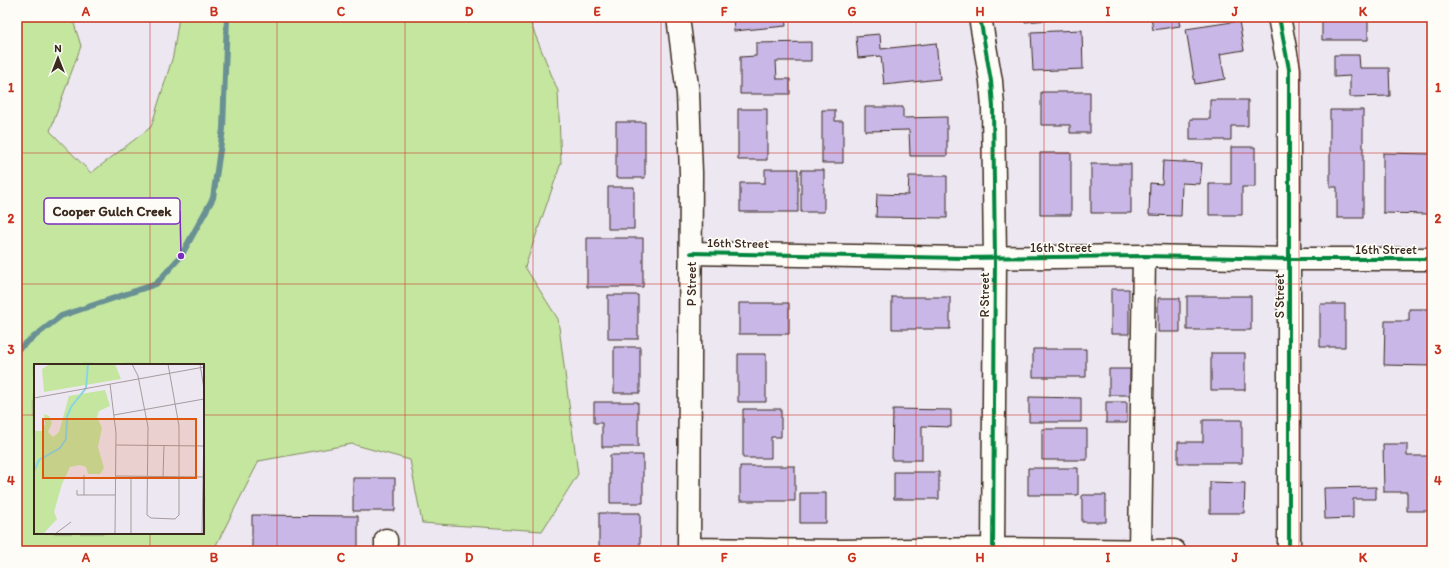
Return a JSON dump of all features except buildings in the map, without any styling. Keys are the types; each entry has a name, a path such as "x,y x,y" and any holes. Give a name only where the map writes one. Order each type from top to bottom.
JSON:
{"street":[{"name":"P Street","path":"678,17 688,94 690,134 691,252 689,550"},
{"name":"R Street","path":"980,17 991,80 993,107 993,550"},
{"name":"S Street","path":"1279,17 1289,69 1289,551"},
{"name":"16th Street","path":"691,252 994,258 1144,256 1289,259 1432,259"},
{"path":"1140,551 1144,256"},
{"path":"689,550 1174,551"}],"green space":[{"path":"17,17 72,17 81,46 50,131 91,173 151,127 173,56 179,17 528,17 558,91 561,163 525,267 558,319 578,474 542,531 422,523 410,460 352,444 259,461 213,551 17,551 17,63 21,55 17,46"}],"waterway":[{"path":"17,350 61,316 156,284 181,256 213,198 223,129 227,17"}],"cycle path":[{"path":"980,17 991,81 993,107 995,258 993,551"},
{"path":"1279,17 1289,69 1289,551"},
{"path":"691,253 964,258 1144,256 1289,259 1432,259"}],"place":[{"name":"Cooper Gulch Creek","path":"181,256"}]}
